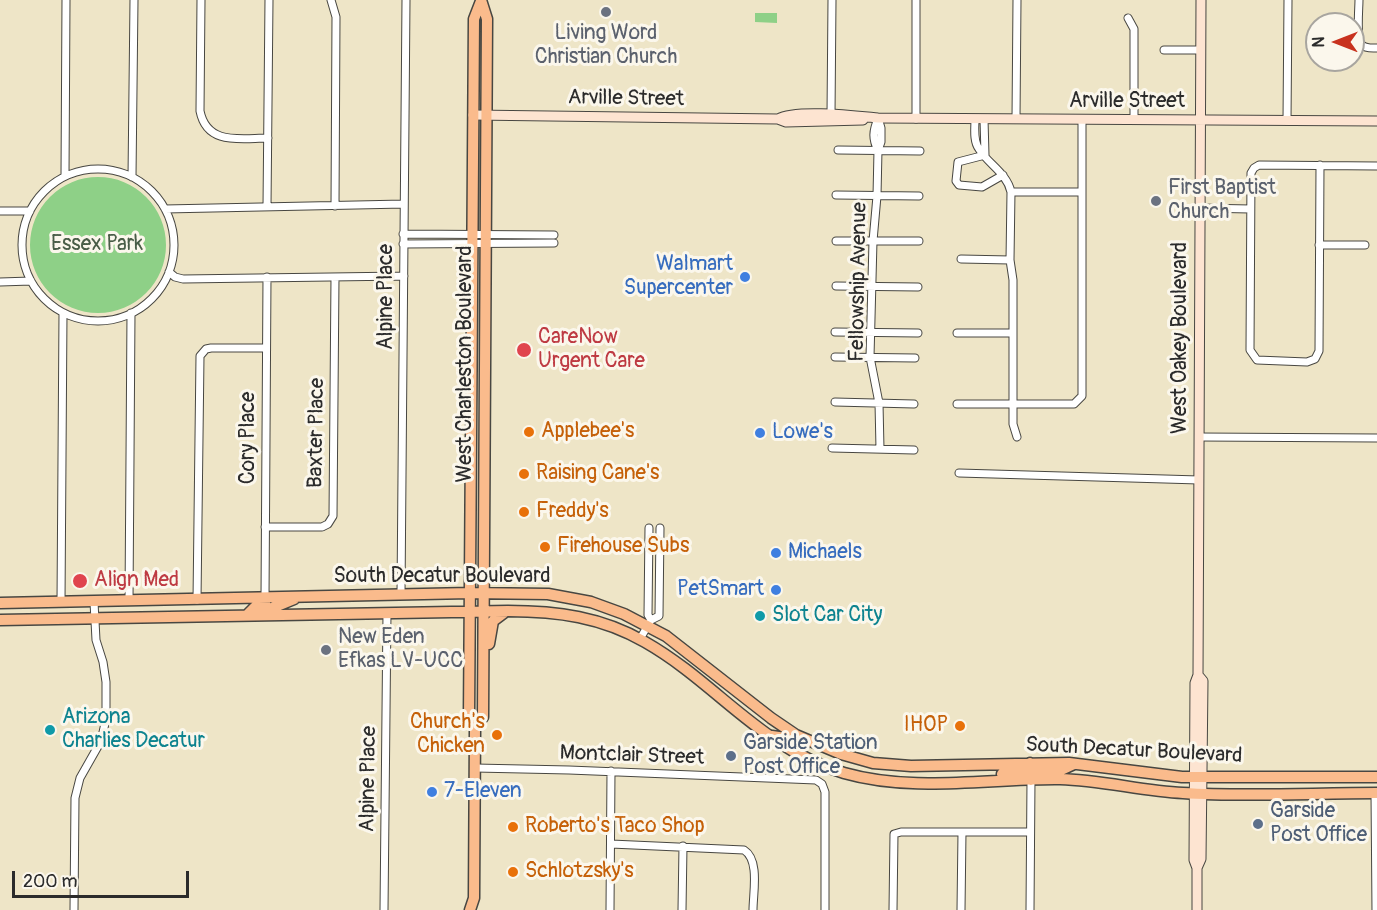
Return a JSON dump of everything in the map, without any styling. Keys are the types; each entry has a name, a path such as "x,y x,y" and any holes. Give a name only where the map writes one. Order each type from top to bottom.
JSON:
{"main road":[{"name":"West Charleston Boulevard","path":"470,910 474,898 476,728 483,717 485,413 473,115 474,19 481,0"},
{"name":"West Charleston Boulevard","path":"476,728 469,717 471,352 487,115 488,19 481,0"},
{"name":"West Oakey Boulevard","path":"1197,910 1197,868 1194,860 1198,777 1194,683 1198,675 1201,0"},
{"name":"Arville Street","path":"473,115 778,118 786,122 801,118 1377,121"},
{"path":"471,352 479,406 485,413"},
{"path":"471,424 477,430 484,468"},
{"name":"South Decatur Boulevard","path":"0,603 538,593 600,605 649,622 771,718 808,741 852,758 886,765 910,766 1074,764 1156,775 1198,777 1374,777"},
{"path":"267,615 272,608 282,606 298,597"},
{"path":"247,615 255,607 265,606 265,598"},
{"name":"South Decatur Boulevard","path":"0,620 470,611 554,612 578,616 640,639 664,654 765,735 793,752 844,773 912,783 1082,780 1198,794 1376,792"},
{"path":"483,657 490,642 493,621 508,611"},
{"path":"765,735 785,738 800,746 808,741"},
{"path":"985,781 1004,773 1028,770 1030,763"},
{"path":"1030,780 1033,773 1059,771 1074,764"},
{"path":"1329,793 1347,786 1370,786 1374,777"},
{"name":"West Charleston Boulevard","path":"474,898 478,910"}],"street":[{"path":"65,176 66,0"},
{"path":"132,177 134,0"},
{"path":"201,0 200,111 204,125 212,133 224,138 268,138"},
{"path":"267,207 269,0"},
{"path":"332,0 336,17 335,206"},
{"name":"Alpine Place","path":"401,594 406,0"},
{"path":"832,0 834,119"},
{"path":"916,0 916,118"},
{"path":"1016,120 1017,0"},
{"path":"1287,121 1288,0"},
{"path":"1359,0 1359,39 1362,45 1377,48"},
{"path":"1128,18 1134,29 1134,120"},
{"path":"1164,50 1200,50"},
{"name":"Fellowship Avenue","path":"878,118 874,128 874,142 878,150 870,357 879,403 880,449"},
{"path":"979,119 977,144 979,149 1003,175 1010,185 1011,192 1013,424 1017,437"},
{"path":"957,404 1074,404 1082,396 1082,120"},
{"path":"838,150 920,151"},
{"path":"985,155 958,162 956,181 959,185 982,187 1003,175"},
{"path":"1320,165 1319,351 1315,358 1307,362 1257,360 1252,356 1250,350 1250,209 1251,173 1254,168 1259,165 1320,165 1377,166"},
{"path":"92,169 106,169 132,177 151,191 165,209 174,244 169,272 157,293 131,313 115,319 98,321 81,319 63,313 46,300 31,281 24,261 22,240 30,211 44,191 65,176 92,169"},
{"path":"1011,192 1082,192"},
{"path":"836,195 919,196"},
{"path":"165,209 404,204"},
{"path":"1200,208 1250,209"},
{"path":"0,211 30,211"},
{"path":"404,234 554,243"},
{"path":"403,244 554,235"},
{"path":"836,241 919,241"},
{"path":"1319,245 1365,246"},
{"path":"961,259 1010,260"},
{"path":"169,272 183,279 404,276"},
{"name":"Baxter Place","path":"265,527 322,527 328,524 333,516 335,277"},
{"name":"Cory Place","path":"265,598 267,278"},
{"path":"0,282 31,281"},
{"path":"836,286 918,287"},
{"path":"61,602 63,313"},
{"path":"129,601 131,313"},
{"path":"835,332 918,333"},
{"path":"957,333 1013,333"},
{"path":"197,600 199,361 202,352 211,348 266,348"},
{"path":"835,357 915,358"},
{"path":"835,402 914,404"},
{"path":"1199,437 1377,438"},
{"path":"832,448 914,450"},
{"path":"959,473 1199,480"},
{"path":"649,528 649,622"},
{"path":"640,639 649,622 659,616 660,528"},
{"path":"74,910 75,798 80,778 101,741 106,719 105,672 96,640 94,602"},
{"name":"Alpine Place","path":"384,910 387,613"},
{"name":"Montclair Street","path":"475,768 816,780 822,784 825,792 825,910"},
{"path":"610,910 611,771"},
{"path":"1030,780 1030,910"},
{"path":"1376,792 1376,910"},
{"path":"893,910 894,834 901,832 1030,832"},
{"path":"962,832 962,910"},
{"path":"611,844 744,850 748,852 754,865 753,910"},
{"path":"682,910 683,846"}],"green space":[{"path":"755,13 777,13 777,23 755,22"},
{"name":"Essex Park","path":"98,177 124,182 136,188 146,197 155,207 161,219 166,245 161,271 155,283 146,293 136,302 124,308 98,313 72,308 60,302 50,293 41,283 35,271 30,245 35,219 41,207 50,197 60,188 72,182"}],"place":[{"name":"Living Word Christian Church","path":"606,12"},
{"name":"First Baptist Church","path":"1156,201"},
{"name":"Walmart Supercenter","path":"745,277"},
{"name":"CareNow Urgent Care","path":"524,350"},
{"name":"Applebee's","path":"529,432"},
{"name":"Lowe's","path":"760,433"},
{"name":"Raising Cane's","path":"524,474"},
{"name":"Freddy's","path":"524,512"},
{"name":"Firehouse Subs","path":"545,547"},
{"name":"Michaels","path":"776,553"},
{"name":"Align Med","path":"80,581"},
{"name":"PetSmart","path":"776,590"},
{"name":"Slot Car City","path":"760,616"},
{"name":"New Eden Efkas LV-UCC","path":"326,650"},
{"name":"IHOP","path":"960,726"},
{"name":"Arizona Charlies Decatur","path":"50,730"},
{"name":"Church's Chicken","path":"497,735"},
{"name":"Garside Station Post Office","path":"731,756"},
{"name":"7-Eleven","path":"432,792"},
{"name":"Garside Post Office","path":"1258,824"},
{"name":"Roberto's Taco Shop","path":"513,827"},
{"name":"Schlotzsky's","path":"513,872"}]}
